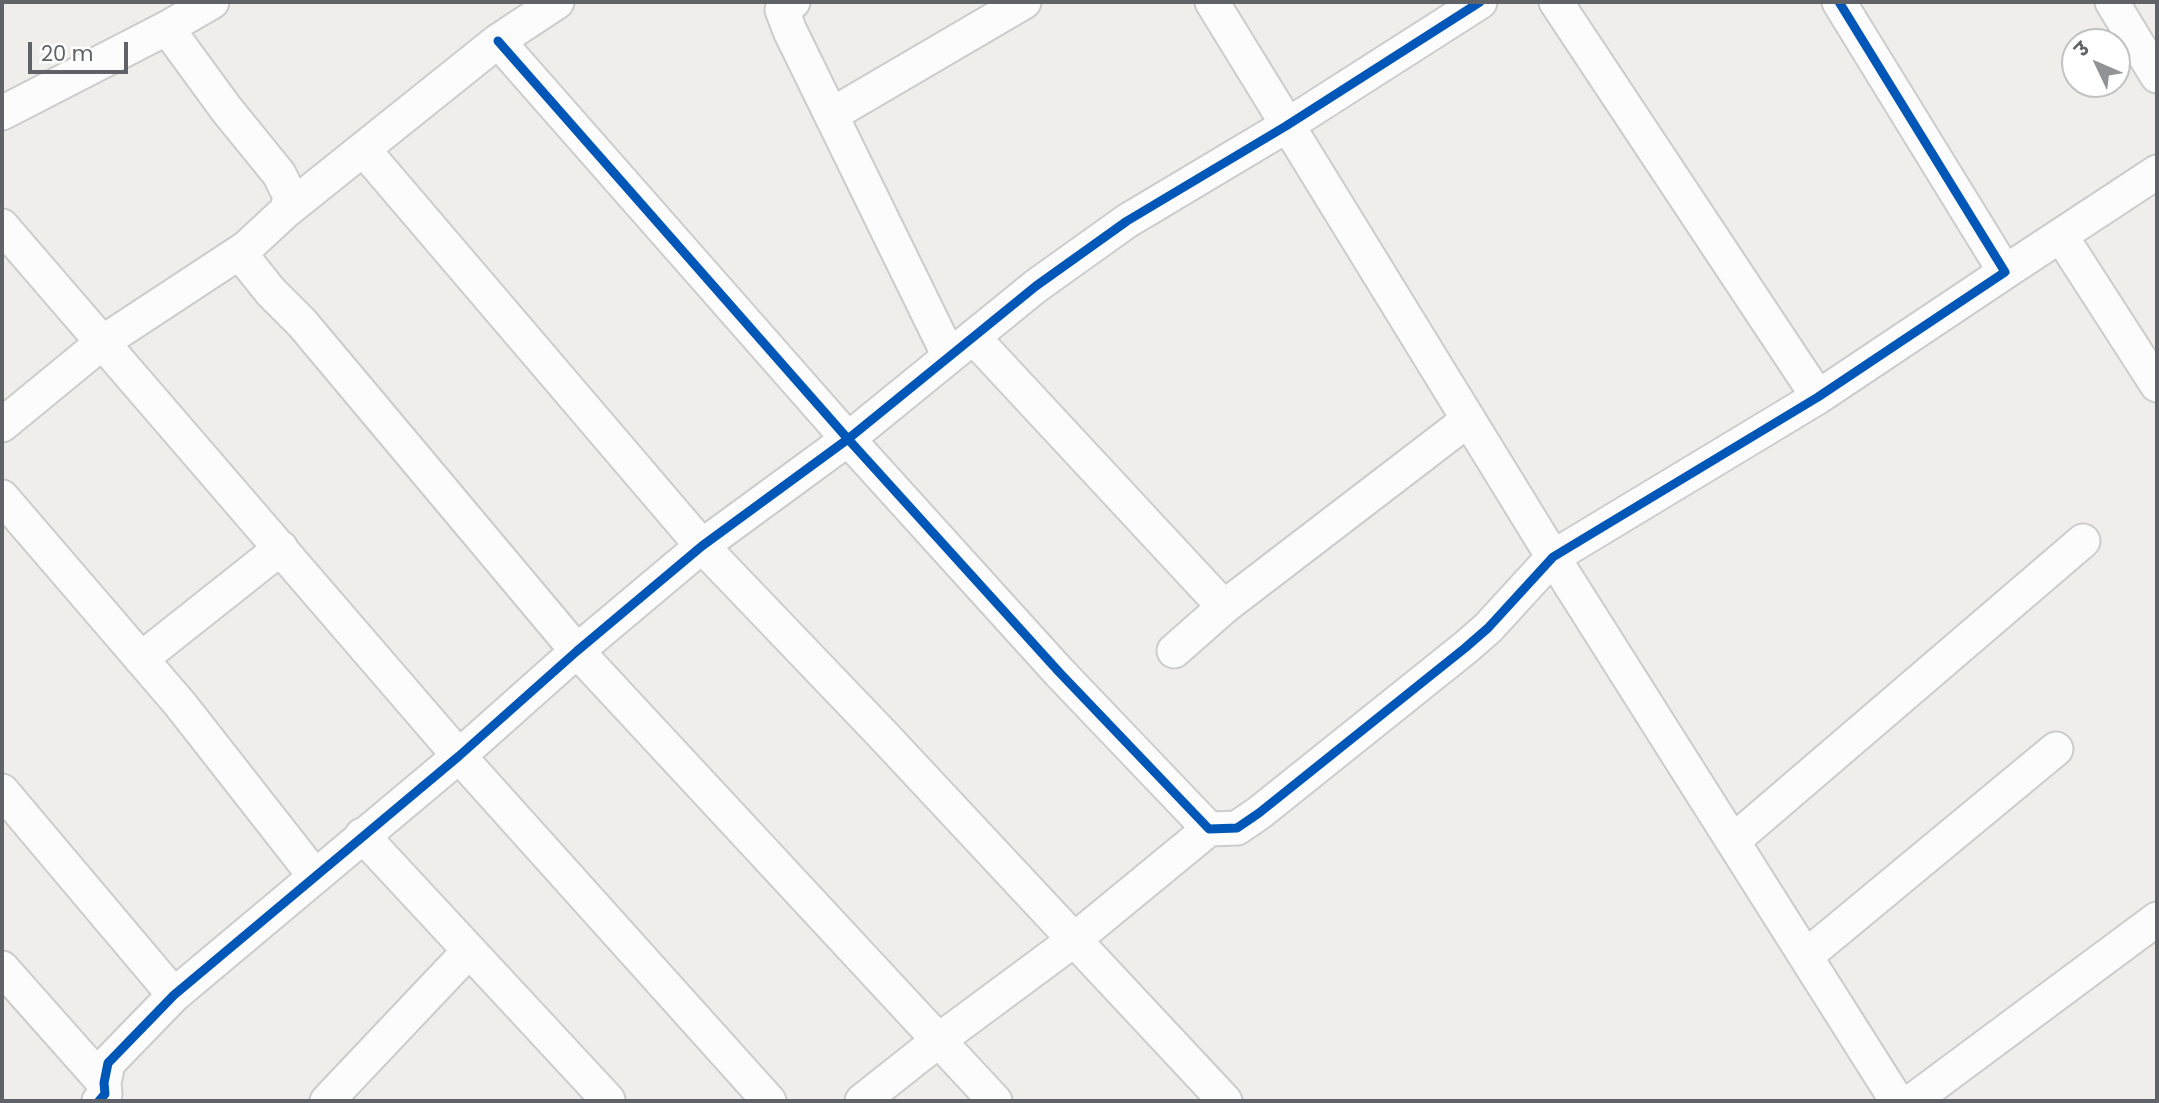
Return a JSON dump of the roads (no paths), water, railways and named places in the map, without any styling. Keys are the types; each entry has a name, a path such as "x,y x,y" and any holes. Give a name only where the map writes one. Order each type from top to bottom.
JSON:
{"street":[{"path":"2,113 212,2"},
{"path":"2,425 103,342 247,248 287,210 498,41 557,2"},
{"path":"793,2 782,10 790,31 831,115 961,347 1224,607"},
{"path":"831,115 1024,2"},
{"path":"1212,2 1553,557 1897,1101"},
{"path":"102,1092 108,1063 174,995 459,756 577,651 702,546 848,439 1036,286 1127,221 1286,125 1480,2"},
{"path":"1556,2 1818,397"},
{"path":"1839,2 2005,272"},
{"path":"2112,2 2157,76"},
{"path":"167,28 227,110 279,174 290,195 287,210"},
{"path":"498,41 848,439 1059,672 1209,829"},
{"path":"363,149 702,546 1225,1101"},
{"path":"862,1101 1074,940 1209,829 1237,828 1259,813 1465,648 1496,619 1553,557 1818,397 2157,172"},
{"path":"2,226 459,756 769,1101"},
{"path":"2061,236 2157,385"},
{"path":"247,248 246,261 271,292 302,324 577,651 995,1101"},
{"path":"1174,651 1224,607 1468,420"},
{"path":"2,497 180,704 314,875"},
{"path":"1733,841 2083,541"},
{"path":"141,660 281,548"},
{"path":"1806,956 2056,749"},
{"path":"2,791 174,995"},
{"path":"362,835 608,1100 606,1101"},
{"path":"1912,1101 2157,919"},
{"path":"327,1101 469,951"},
{"path":"2,968 102,1092"}]}
